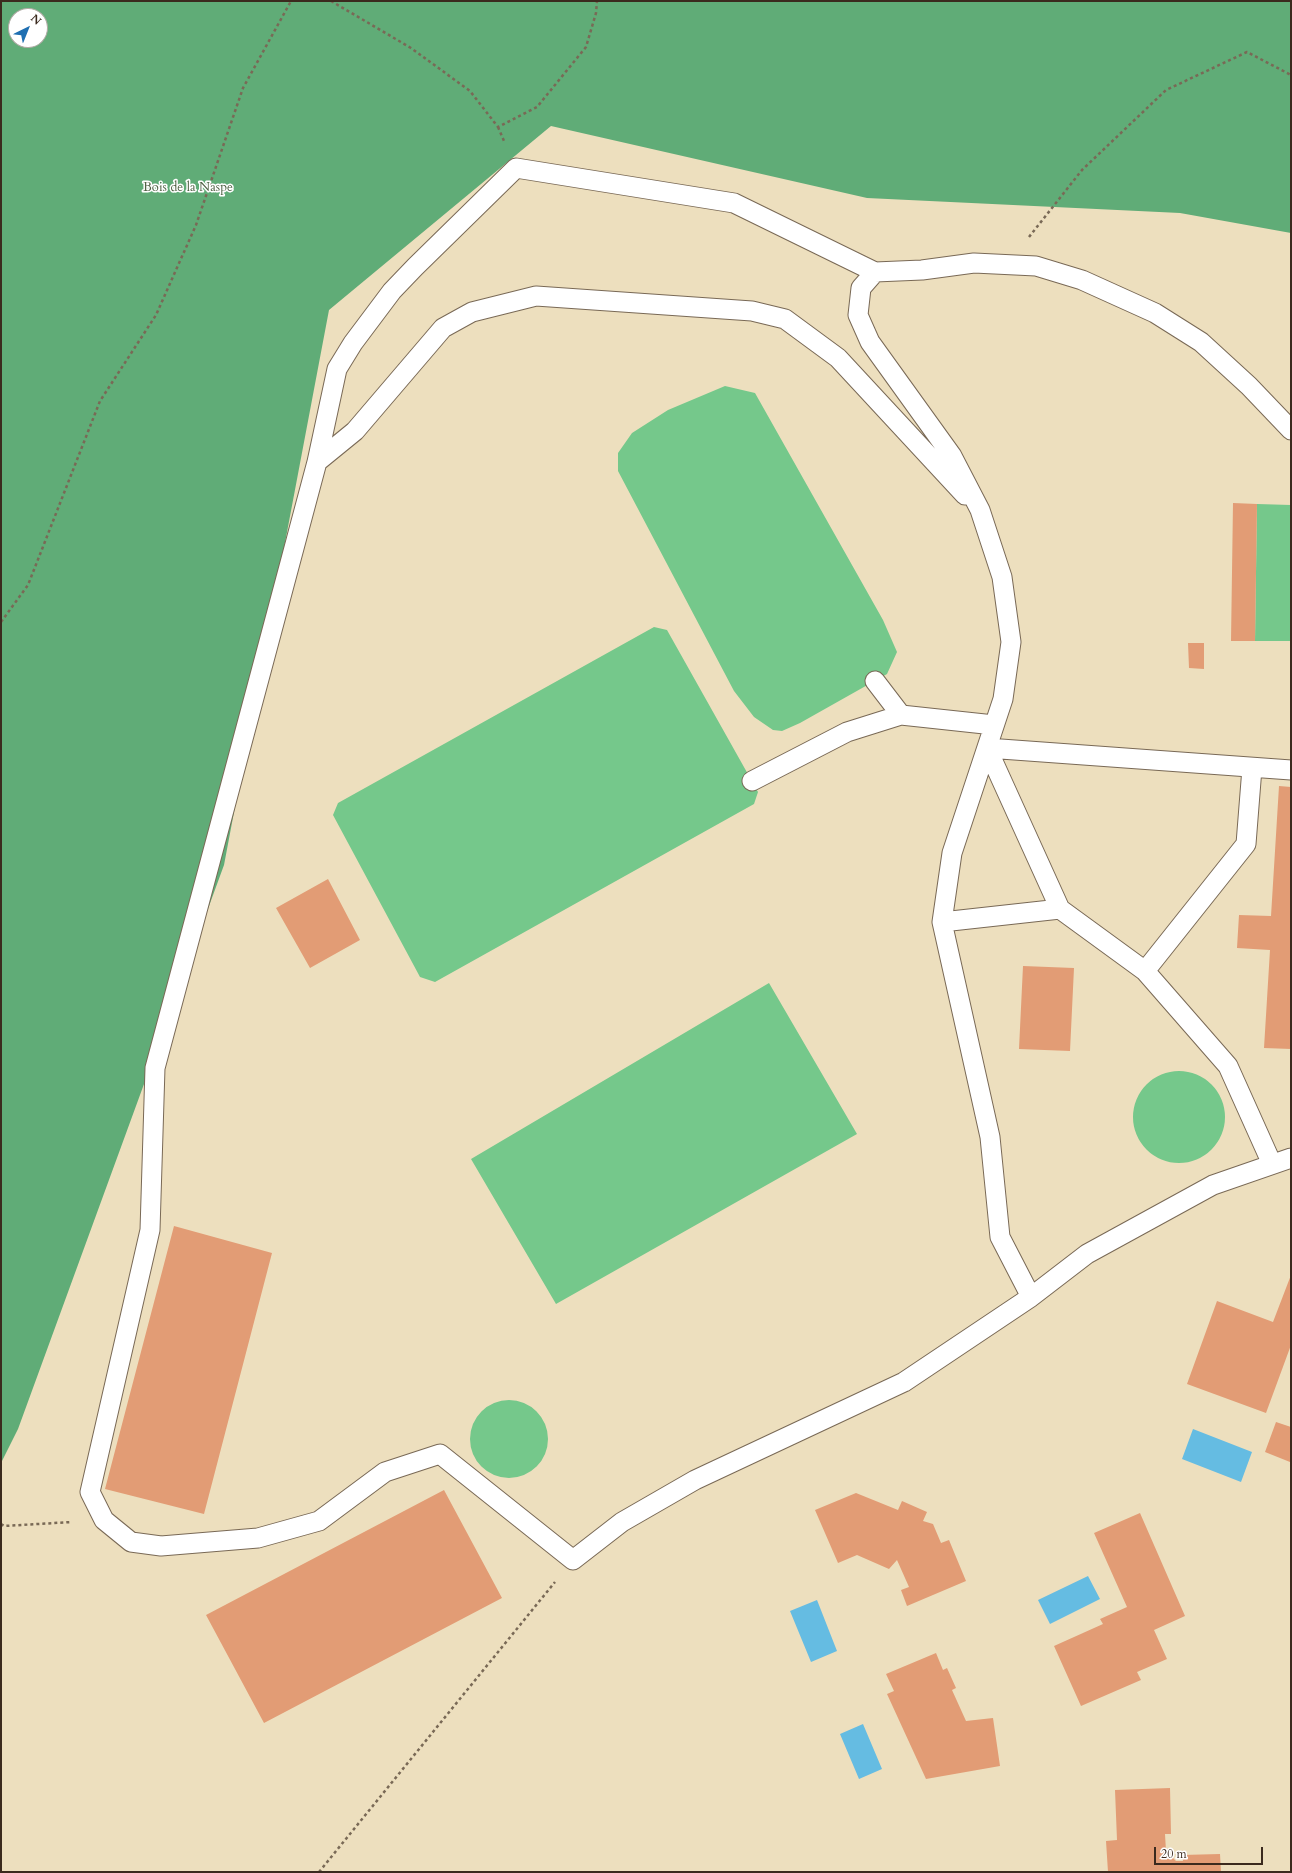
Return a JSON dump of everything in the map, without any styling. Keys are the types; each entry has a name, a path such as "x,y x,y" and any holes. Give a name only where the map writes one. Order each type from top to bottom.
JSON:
{"lane":[{"path":"1291,430 1249,386 1201,342 1155,313 1082,280 1036,266 1007,264 974,263 922,270 875,272 734,203 516,168 392,291 353,343 336,369 317,462 155,1068 150,1230 90,1492 104,1520 131,1542 161,1546 258,1538 319,1521 385,1472 440,1454 574,1560 622,1522 695,1480 904,1382 1031,1297 1088,1254 1206,1189 1291,1158"},
{"path":"875,272 861,288 858,315 870,342 952,456 980,510 1002,577 1012,642 1003,698 952,853 942,922 990,1137 1000,1237 1031,1297"},
{"path":"317,462 355,431 443,328 472,312 536,296 752,311 785,319 838,358 980,510"},
{"path":"875,681 901,715"},
{"path":"752,781 846,732 901,715 994,725"},
{"path":"987,748 1291,770"},
{"path":"987,748 1060,909 1145,971 1228,1066 1272,1164"},
{"path":"1145,971 1246,844 1252,768"},
{"path":"942,922 1060,909"}],"path":[{"path":"1,622 28,585 100,401 156,316 196,225 243,88 291,1"},
{"path":"331,1 411,48 470,91 498,127 537,107 586,47 596,13 597,1"},
{"path":"1007,264 1082,170 1166,90 1247,52 1291,75"},
{"path":"1,1524 4,1526 104,1520"},
{"path":"319,1872 574,1560"}],"green space":[{"name":"Bois de la Naspe","path":"1,1 1291,1 1291,233 1180,213 867,198 551,126 329,310 224,865 18,1429 1,1463"},
{"path":"725,386 755,393 883,620 897,652 887,674 800,723 782,731 773,730 754,717 734,691 618,471 618,453 632,433 668,410"},
{"path":"1257,504 1291,505 1291,641 1255,641"},
{"path":"654,627 667,630 758,792 754,804 435,982 420,977 333,815 338,803"},
{"path":"769,983 857,1134 556,1304 471,1159"},
{"path":"1179,1071 1197,1074 1212,1084 1222,1099 1225,1117 1222,1135 1212,1150 1197,1160 1179,1163 1161,1160 1146,1150 1136,1135 1133,1117 1136,1099 1146,1084 1161,1074"},
{"path":"501,1400 517,1400 531,1406 542,1417 548,1431 548,1447 542,1461 531,1472 517,1478 501,1478 487,1472 476,1461 470,1447 470,1431 476,1417 487,1406"}],"water":[{"path":"1193,1429 1252,1452 1241,1482 1182,1459"},
{"path":"1088,1576 1100,1599 1050,1624 1038,1600"},
{"path":"817,1600 837,1651 811,1662 790,1611"},
{"path":"863,1724 882,1769 859,1779 840,1734"}],"building":[{"path":"1233,503 1257,504 1255,641 1231,641"},
{"path":"1188,643 1204,643 1204,669 1189,668"},
{"path":"1279,786 1291,787 1291,1049 1264,1048 1270,950 1237,948 1239,915 1271,916"},
{"path":"328,879 360,940 310,968 276,908"},
{"path":"1023,966 1074,968 1070,1051 1019,1049"},
{"path":"174,1226 272,1253 204,1514 105,1489"},
{"path":"1291,1275 1291,1345 1266,1413 1187,1384 1217,1301 1273,1322"},
{"path":"1276,1422 1291,1427 1290,1462 1265,1452"},
{"path":"444,1490 502,1598 264,1723 206,1615"},
{"path":"856,1493 898,1510 902,1501 927,1512 923,1521 933,1524 941,1543 949,1540 966,1581 907,1606 901,1590 909,1587 897,1560 889,1569 857,1555 838,1563 815,1510"},
{"path":"1140,1513 1185,1616 1154,1630 1167,1659 1137,1672 1141,1680 1081,1706 1054,1646 1103,1624 1100,1619 1127,1607 1094,1533"},
{"path":"936,1653 943,1670 947,1668 956,1688 952,1690 966,1721 993,1718 1000,1766 926,1779 887,1694 894,1691 886,1674"},
{"path":"1170,1788 1171,1834 1165,1834 1166,1851 1176,1861 1183,1861 1182,1855 1220,1854 1221,1872 1108,1872 1106,1841 1117,1840 1115,1790"}]}
